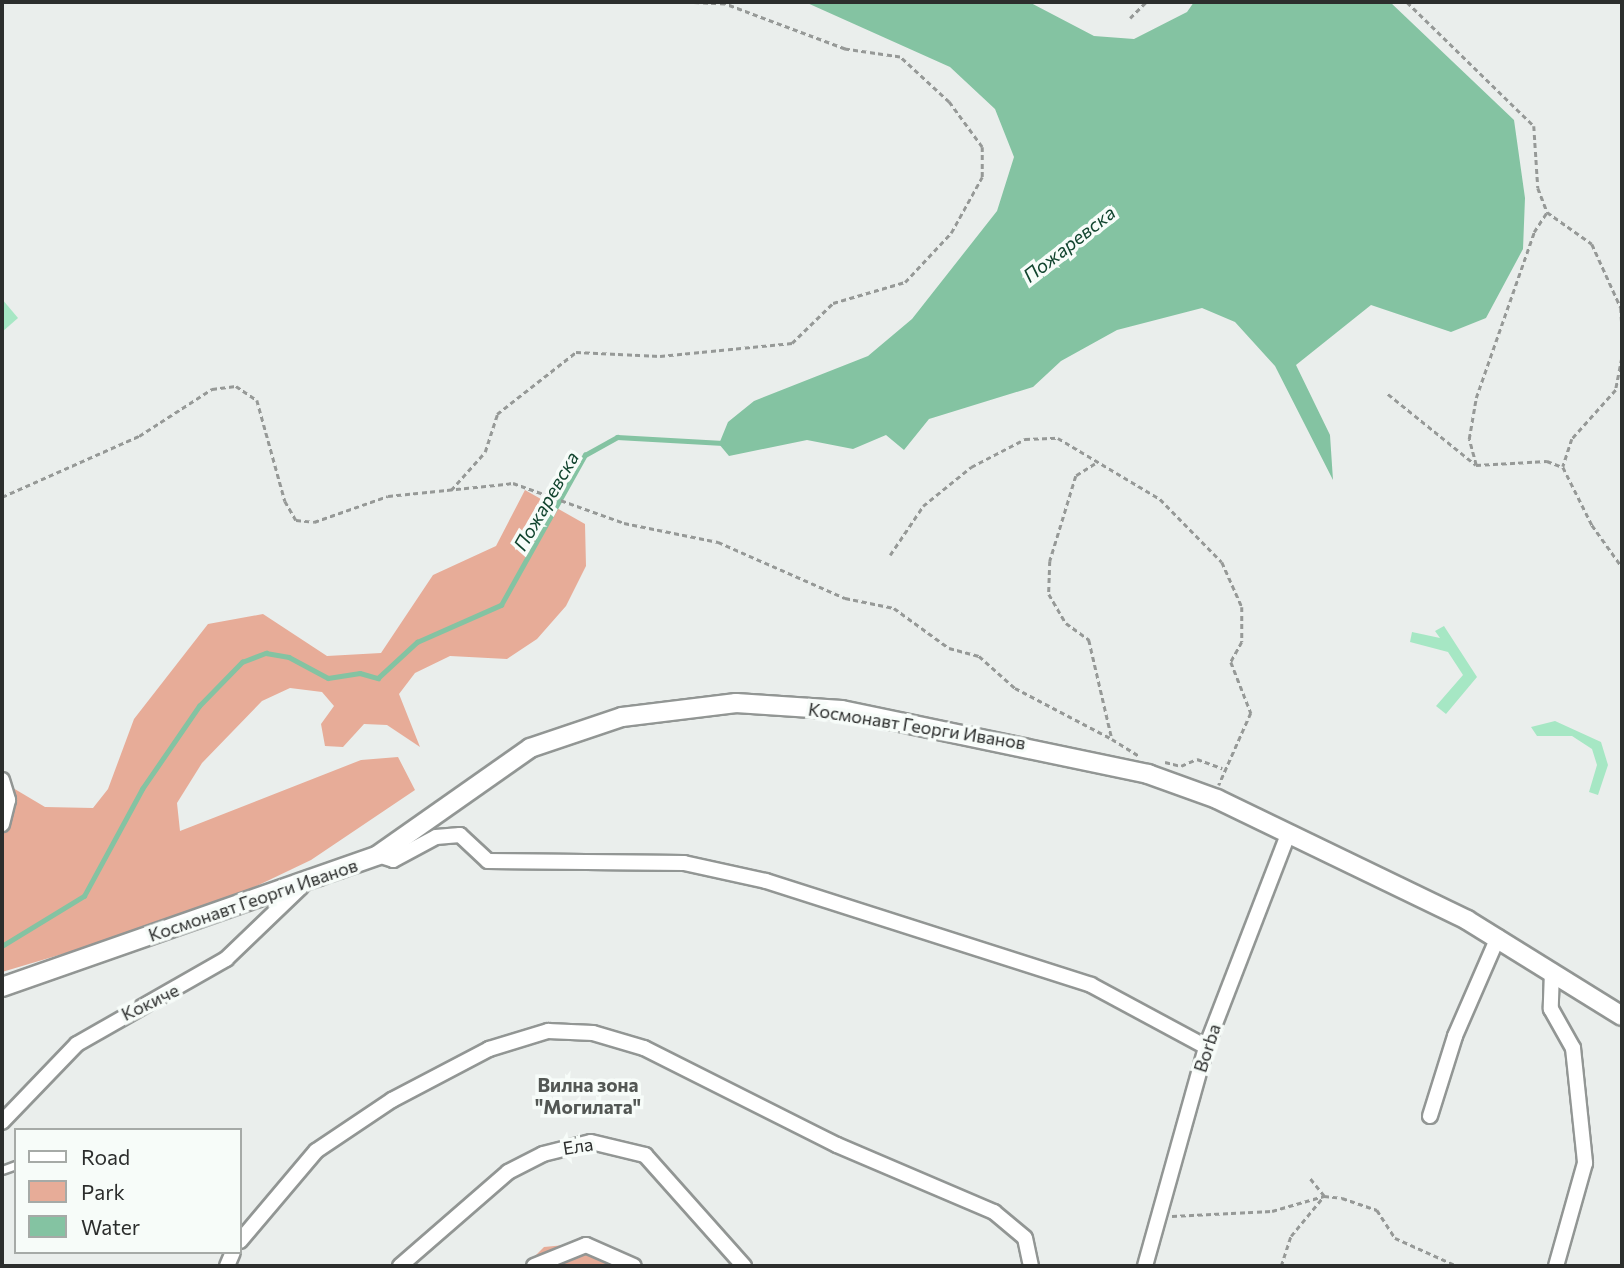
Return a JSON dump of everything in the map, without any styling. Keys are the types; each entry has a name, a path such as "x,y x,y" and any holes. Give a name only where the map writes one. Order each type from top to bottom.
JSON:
{"street":[{"name":"Космонавт Георги Иванов","path":"2,987 301,887 378,856 530,748 622,718 736,703 842,710 1023,743 1148,774 1217,799 1498,937 1622,1016"},
{"path":"2,780 8,800 2,824"},
{"path":"378,856 393,860 436,837 460,835 488,861 684,863 766,881 1091,985 1206,1046"},
{"name":"Borba","path":"1145,1266 1162,1214 1206,1046 1288,835"},
{"name":"Кокиче","path":"2,1122 77,1044 226,959 301,887"},
{"path":"1430,1116 1455,1036 1498,937"},
{"path":"1552,971 1551,1009 1573,1048 1586,1163 1556,1266"},
{"path":"242,1239 316,1151 393,1100 489,1049 548,1031 593,1033 644,1048 836,1145 993,1212 1025,1238 1031,1266"},
{"name":"Ела","path":"400,1266 508,1172 542,1154 592,1142 645,1155 744,1266"},
{"path":"534,1266 586,1245 634,1266"}],"path":[{"path":"451,490 485,452 497,414 576,352 660,356 792,343 833,303 905,282 951,233 982,177 982,147 949,102 900,57 845,49 724,4 683,2"},
{"path":"1130,18 1146,2"},
{"path":"1407,2 1534,126 1538,188 1547,212 1592,244 1621,308 1622,328"},
{"path":"1476,465 1469,439 1476,398 1534,232 1547,212"},
{"path":"1563,467 1572,439 1616,390 1622,358"},
{"path":"2,497 139,436 212,389 236,386 257,400 285,501 296,520 314,522 388,496 513,482 624,523 718,542 845,598 894,608 949,648 979,656 1015,688 1149,758"},
{"path":"1388,394 1455,454 1476,465 1547,461 1563,467 1592,525 1622,567"},
{"path":"890,555 923,506 971,467 1025,439 1058,438 1095,464 1160,499 1235,581 1242,642 1231,662 1251,713 1222,768 1217,799"},
{"path":"1095,464 1076,475 1050,561 1049,594 1066,623 1088,640 1112,739"},
{"path":"1159,761 1181,766 1198,759 1222,768"},
{"path":"1310,1180 1324,1196"},
{"path":"1280,1266 1291,1236 1324,1196"},
{"path":"1162,1214 1180,1219 1272,1211 1324,1196 1377,1210 1395,1238 1457,1266"}],"green space":[{"path":"525,490 585,524 586,566 566,606 537,639 507,659 450,656 415,673 399,694 420,747 387,725 364,724 343,747 325,746 321,724 334,706 322,692 290,688 262,701 202,763 177,803 180,831 361,760 398,757 415,790 311,860 200,913 2,972 2,811 13,788 45,807 93,808 108,789 134,719 208,624 263,614 327,656 381,653 433,575 496,546"},
{"path":"565,1245 610,1266 525,1266 544,1247"}],"water":[{"path":"805,2 1029,2 1094,36 1134,39 1187,12 1194,2 1390,2 1514,120 1525,198 1523,249 1486,318 1451,332 1371,305 1296,365 1330,435 1333,480 1275,366 1235,322 1202,308 1117,330 1061,361 1033,387 929,419 904,450 886,435 853,449 807,440 729,456 719,444 728,422 754,401 868,356 912,319 997,211 1014,157 995,109 950,67"}],"building":[{"path":"2,299 18,318 2,332"},
{"path":"1444,626 1477,677 1446,714 1436,706 1463,675 1448,652 1410,642 1412,632 1440,638 1435,631"},
{"path":"1555,721 1601,742 1608,765 1598,795 1589,792 1597,765 1592,749 1572,736 1537,736 1531,727"}],"waterway":[{"name":"Пожаревска","path":"2,946 84,896 142,789 199,706 242,662 266,653 289,657 328,678 360,673 378,678 417,642 501,605 585,455 617,437 723,443"}],"district":[{"name":"Вилна зона \"Могилата\"","path":"588,1096"}]}
